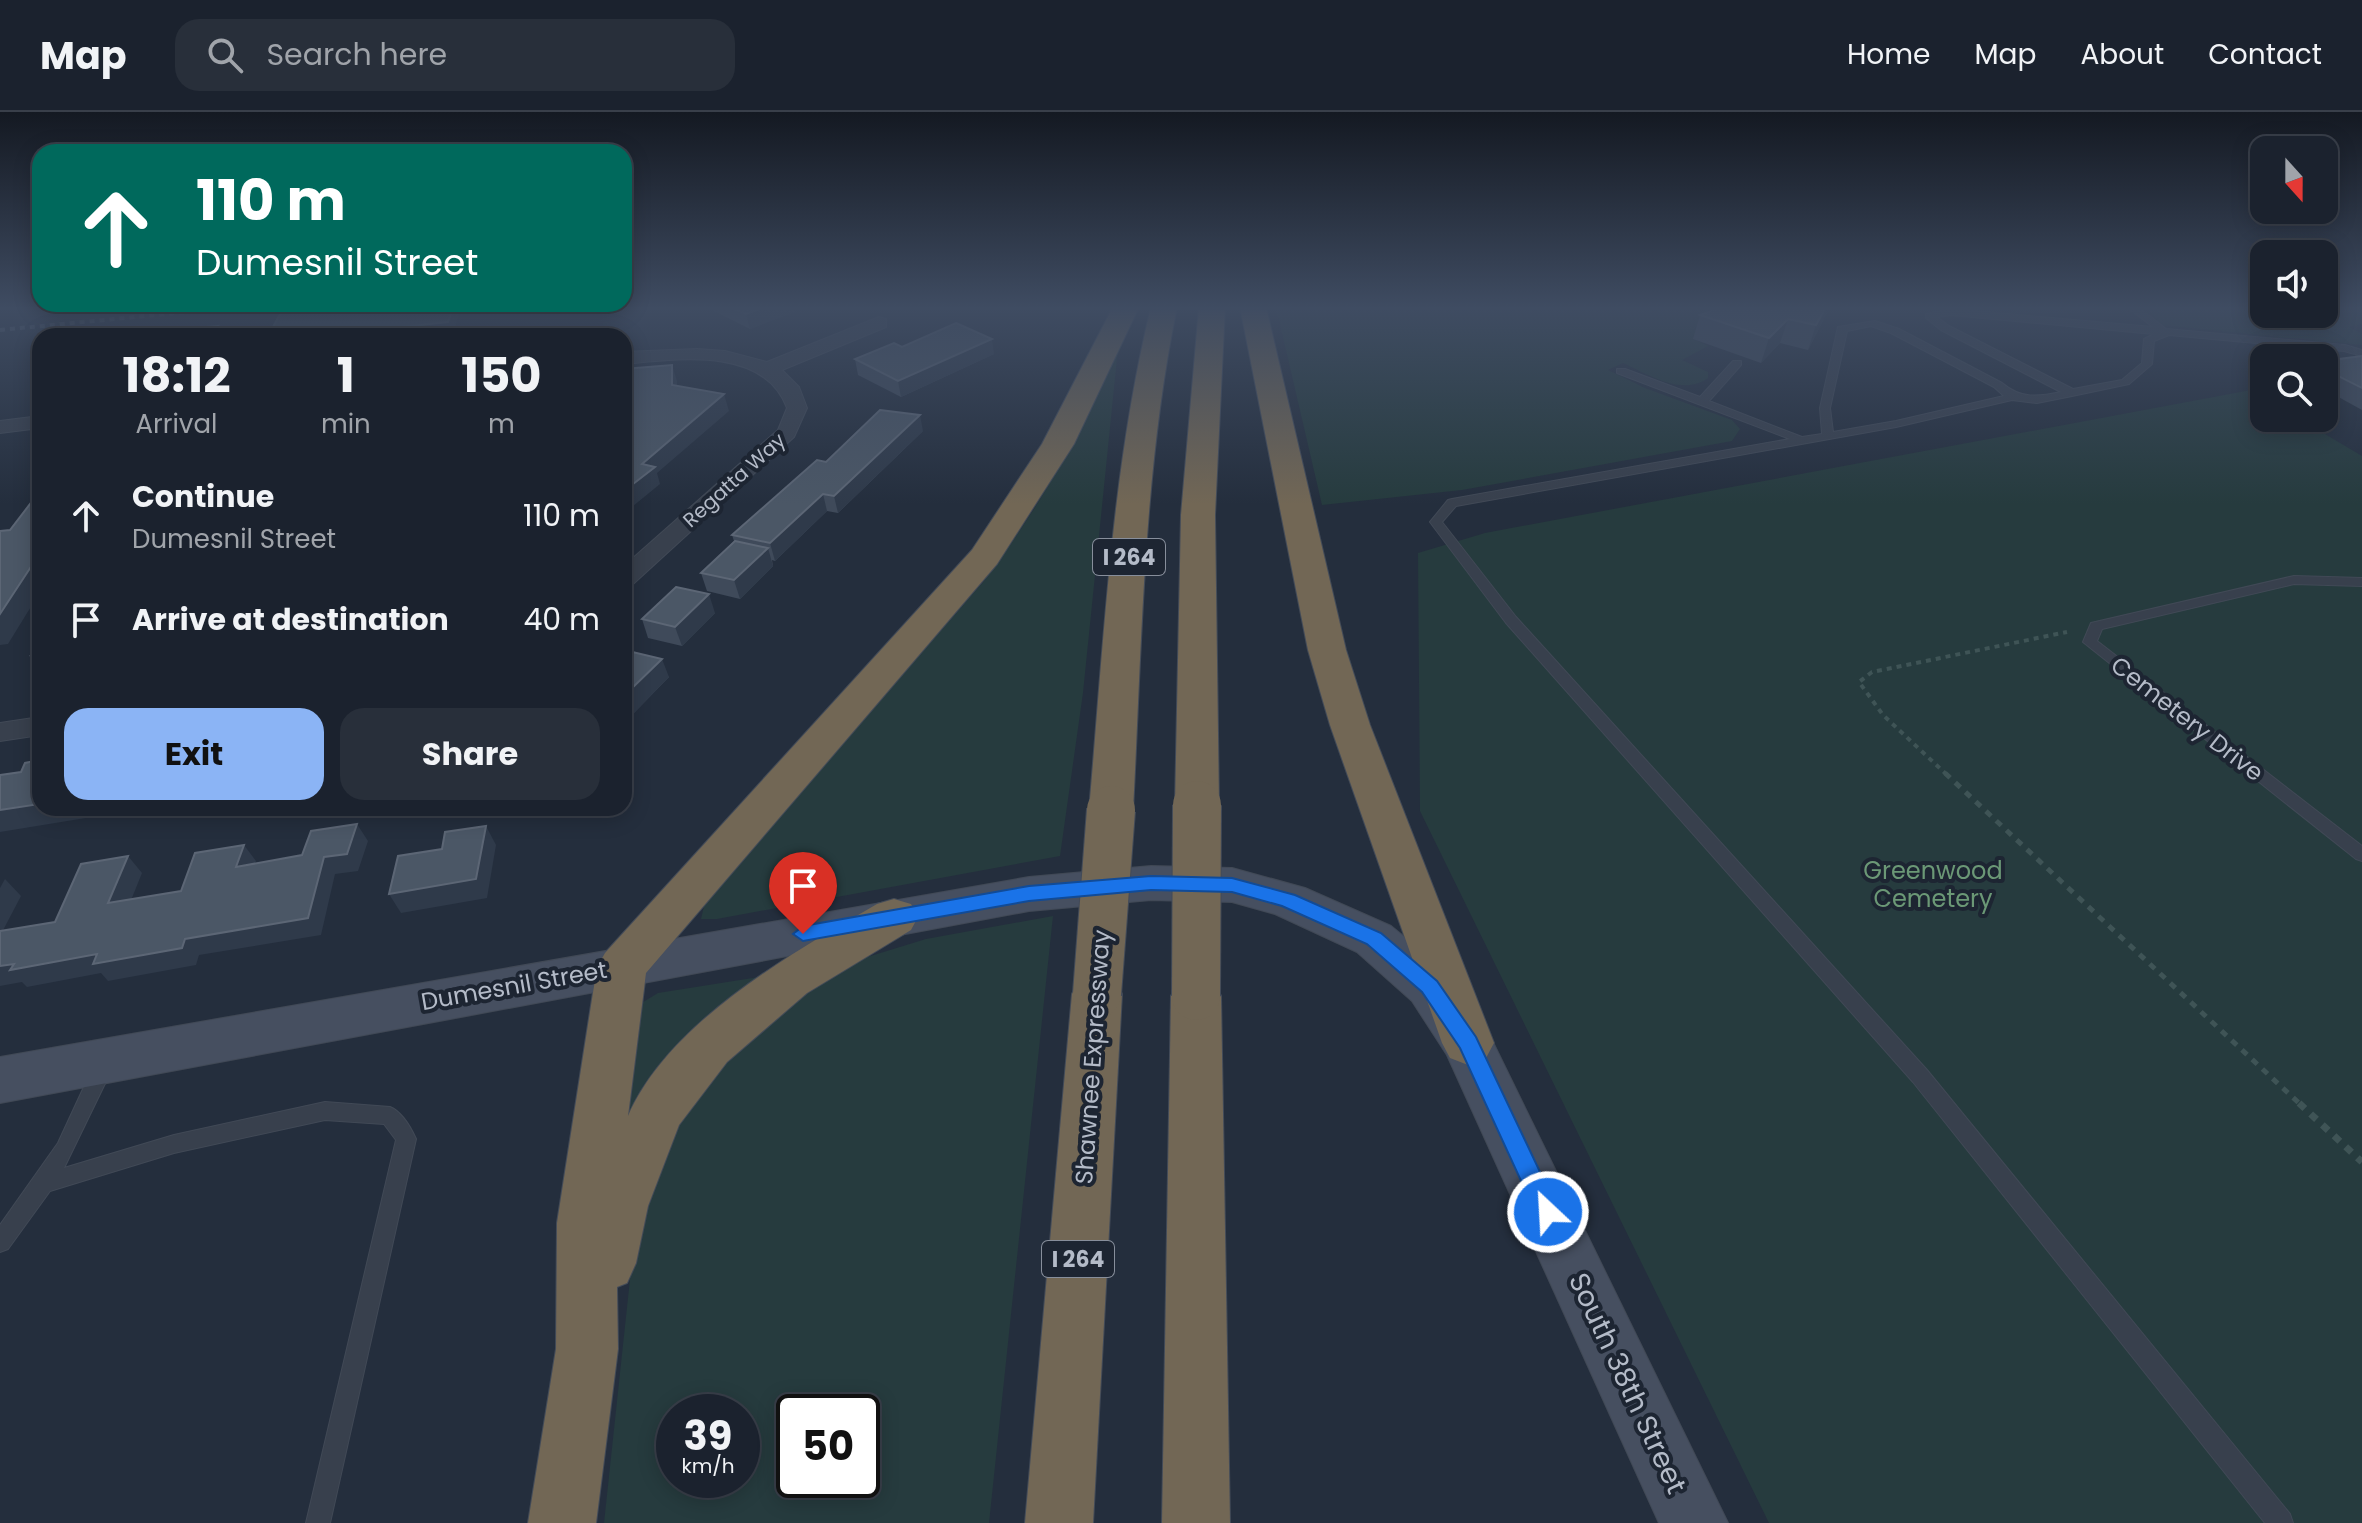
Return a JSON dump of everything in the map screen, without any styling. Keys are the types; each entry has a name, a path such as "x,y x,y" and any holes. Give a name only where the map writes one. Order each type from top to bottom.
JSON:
{"highway":[{"path":"587,1349 586,1223 622,967 985,557 1058,444 1093,373"},
{"name":"Shawnee Expressway","path":"1059,1523 1134,483 1149,373"},
{"name":"I 264","path":"1196,1523 1198,515 1208,373"},
{"path":"1267,373 1327,650 1350,725 1468,1043"},
{"path":"562,1523 587,1349 619,1206 657,1112 709,1047 745,1013 838,946 894,917"}],"main road":[{"name":"South 38th Street","path":"1029,894 1151,883 1218,884 1288,900 1374,939 1430,987 1468,1043 1694,1523"},
{"name":"Dumesnil Street","path":"0,1080 1029,894"}],"street":[{"name":"Regatta Way","path":"632,572 787,433 794,422 796,399 789,384 776,373"},
{"path":"0,427 31,423"},
{"path":"0,451 31,423"},
{"path":"0,732 32,727"}],"lane":[{"path":"1626,373 1799,439"},
{"path":"1702,402 1728,373"},
{"path":"1828,434 1825,408 1833,373"},
{"path":"1975,373 1998,385 2012,397"},
{"path":"2033,373 2072,393"},
{"path":"2136,373 2125,382 2037,400 2012,397 1896,424 1452,503 1436,522 1511,620 1920,1076 2281,1523"},
{"name":"Cemetery Drive","path":"2362,582 2294,580 2096,626 2090,642 2362,855"},
{"path":"0,1242 65,1149 106,1060"},
{"path":"43,1184 174,1144 325,1111 390,1116 406,1139 318,1523"}],"path":[{"path":"2096,626 1872,672 1859,682 1883,715 2362,1162"}],"green space":[{"path":"1107,373 1116,373 1083,693 1060,856 717,919 701,919 705,902 984,581 1058,469"},
{"path":"1291,373 1614,373 1645,388 1732,420 1740,429 1732,441 1462,490 1322,505"},
{"path":"1643,373 1708,373 1708,378 1688,385 1676,385"},
{"name":"Greenwood Cemetery","path":"2250,390 2250,432 2322,432 2362,456 2362,1523 1769,1523 1420,811 1418,553 1485,533"},
{"path":"1053,916 989,1523 604,1523 636,1223 697,1084 838,966 926,939"},
{"path":"759,977 618,1130 640,1004 658,993"}],"building":[{"path":"632,373 672,373 672,385 724,394 642,464 655,467 632,485"},
{"path":"882,373 916,373 898,381"},
{"path":"2338,373 2362,373 2362,388 2338,376"},
{"path":"880,410 920,415 834,496 823,494 770,543 732,535 817,460 826,462"},
{"path":"32,501 32,565 0,614 0,531 10,530"},
{"path":"735,541 768,548 734,580 701,573"},
{"path":"676,587 709,594 675,627 642,619"},
{"path":"632,652 662,659 632,688"},
{"path":"32,762 32,805 0,810 0,775 21,772 25,763"},
{"path":"357,824 347,854 324,857 308,918 185,939 182,948 93,964 97,954 10,970 14,964 0,966 0,931 55,922 81,864 128,856 108,903 181,891 195,853 244,845 236,867 302,855 311,831"},
{"path":"486,826 476,879 389,894 398,856 442,849 445,832"}],"route":[{"path":"803,934 1029,894 1151,883 1232,885 1288,900 1374,939 1430,987 1468,1043 1548,1212"}]}
